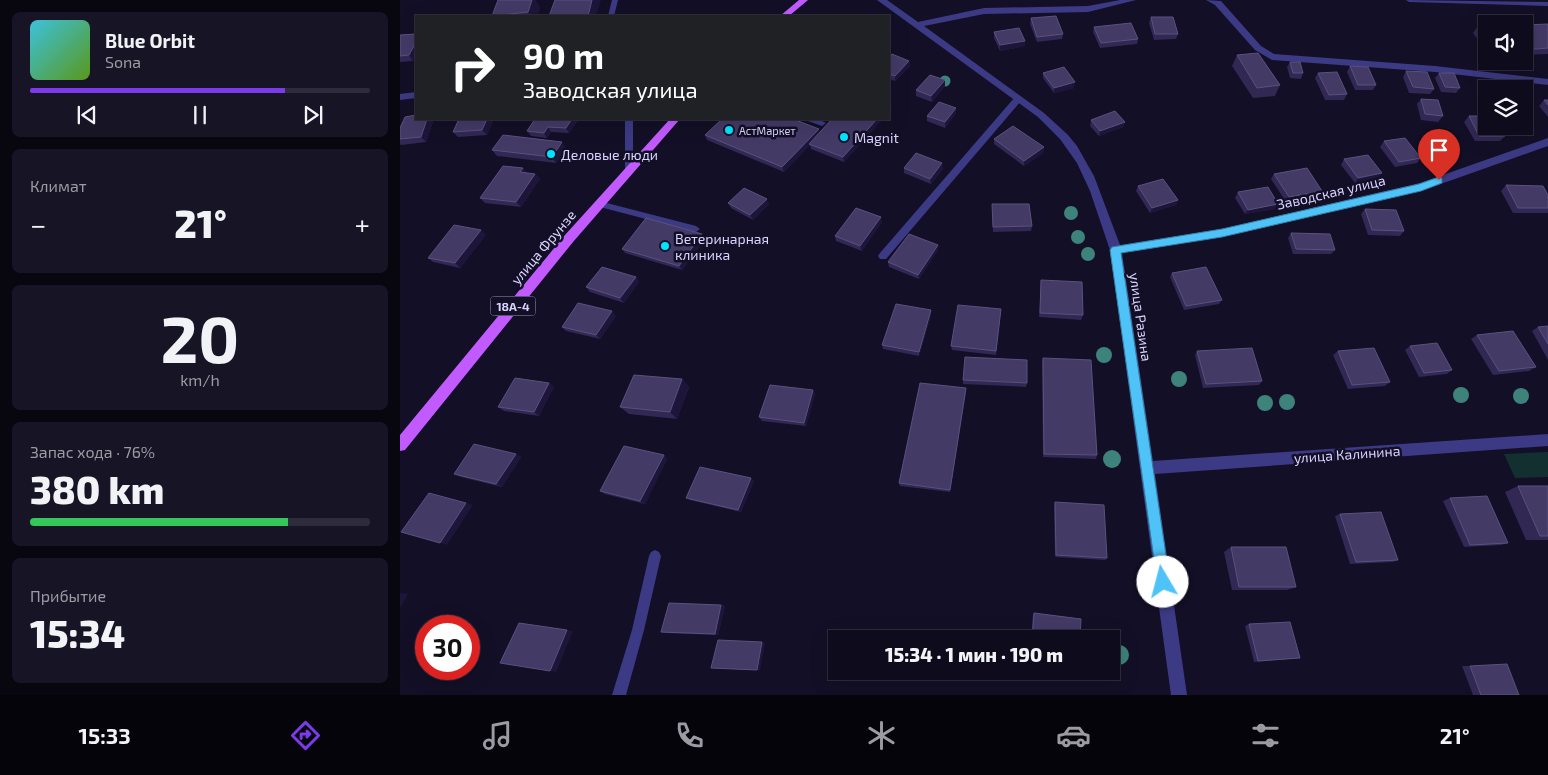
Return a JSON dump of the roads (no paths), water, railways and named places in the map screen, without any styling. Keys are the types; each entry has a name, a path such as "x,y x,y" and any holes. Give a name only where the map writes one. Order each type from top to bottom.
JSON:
{"main road":[{"path":"785,15 804,0"},
{"name":"улица Фрунзе","path":"400,446 503,318 599,204 675,120"}],"street":[{"name":"улица Разина","path":"881,0 1018,99 1064,137 1081,162 1116,250 1179,695"},
{"path":"918,25 984,10 1088,9 1132,0"},
{"path":"1210,0 1218,3 1258,48 1272,57 1435,69 1548,82"},
{"path":"400,97 415,95"},
{"name":"Заводская улица","path":"1116,250 1222,233 1421,187 1548,142"},
{"name":"улица Калинина","path":"1146,468 1548,440"}],"lane":[{"path":"611,15 615,0"},
{"path":"1409,0 1548,4"},
{"path":"883,256 1018,99"},
{"path":"629,120 629,169"},
{"path":"814,120 822,123"},
{"path":"599,204 696,229"},
{"path":"619,695 638,630 655,556"}],"place":[{"name":"АстМаркет","path":"729,130"},
{"name":"Magnit","path":"844,137"},
{"name":"Деловые люди","path":"551,154"},
{"name":"Ветеринарная клиника","path":"665,246"}]}
